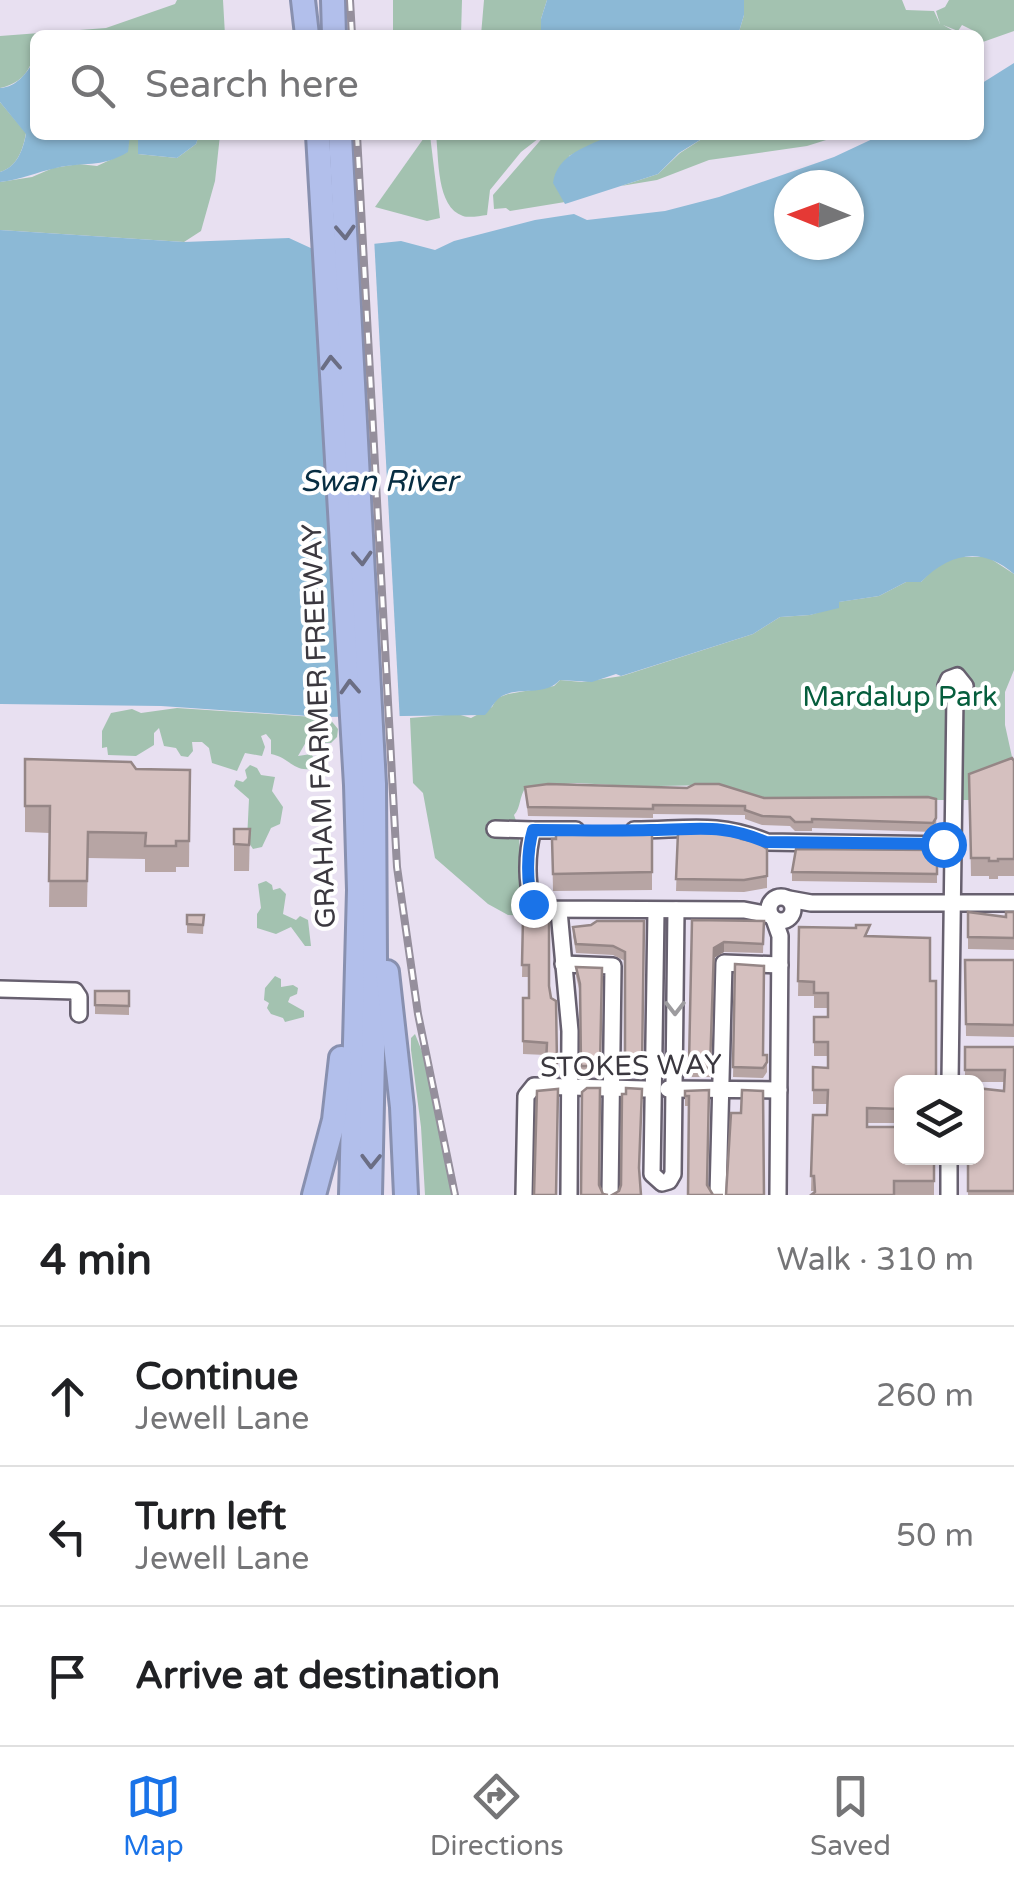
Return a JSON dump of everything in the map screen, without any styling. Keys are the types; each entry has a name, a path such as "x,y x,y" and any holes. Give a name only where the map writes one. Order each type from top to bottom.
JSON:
{"highway":[{"path":"303,0 309,30"},
{"path":"310,0 310,30"},
{"path":"333,0 334,30"},
{"name":"GRAHAM FARMER FREEWAY","path":"318,140 365,784 351,1195"},
{"name":"GRAHAM FARMER FREEWAY","path":"340,140 365,784 370,1195"},
{"path":"314,1195 334,1120 340,1077 365,784"},
{"path":"365,784 402,1107 406,1195"}],"street":[{"path":"951,1075 957,1047 958,960 951,902 955,695"},
{"path":"623,830 714,827 740,831 766,842 952,845"},
{"path":"495,828 587,830"},
{"path":"533,830 530,894 538,909 781,911 811,903 1014,903"},
{"path":"656,910 652,1174 662,1183 673,1174 676,910"},
{"path":"559,911 570,1031 568,1195"},
{"path":"778,1195 781,911"},
{"path":"563,964 613,966 610,1195"},
{"path":"718,1195 724,964 780,964"},
{"path":"0,989 75,991 79,1014"},
{"name":"STOKES WAY","path":"524,1195 526,1096 534,1086 779,1090"},
{"path":"948,1195 949,1165"}],"green space":[{"path":"177,0 223,0 225,30 80,30 106,28"},
{"path":"393,0 462,0 461,30 393,30"},
{"path":"484,0 547,0 541,30 481,30"},
{"path":"744,0 902,0 906,10 934,11 940,24 936,11 949,0 1014,0 1014,31 984,42 984,30 962,25 959,30 943,25 952,30 740,30"},
{"path":"30,34 28,69 18,81 0,88 0,36"},
{"path":"0,102 26,133 18,157 0,172"},
{"path":"129,140 138,140 138,154 177,158 197,140 219,140 215,181 201,231 184,242 0,230 0,182 32,177 53,168 97,166 127,152"},
{"path":"422,140 431,140 440,218 427,221 375,207"},
{"path":"436,140 537,140 521,152 490,190 487,215 468,217 454,211 443,192"},
{"path":"541,140 602,140 569,156 565,202 510,211 494,209 493,195"},
{"path":"700,140 826,140 709,160 657,180 621,186 658,174"},
{"name":"Mardalup Park","path":"956,557 988,557 1014,574 1014,670 1005,692 1005,725 1014,766 969,792 969,800 768,800 716,785 659,786 665,788 577,783 526,787 514,815 521,892 530,916 508,915 488,904 435,858 423,793 413,783 410,718 457,714 471,718 508,694 554,686 560,680 582,682 622,676 753,634 780,617 810,615 839,606 838,602 879,596 906,582 921,582 934,568"},
{"path":"177,708 329,718 338,729 337,737 331,743 306,742 298,756 311,754 317,762 314,768 307,769 271,754 271,740 266,734 261,736 265,747 262,756 245,753 237,771 212,763 209,748 202,742 192,742 193,751 188,757 181,756 176,748 164,746 159,728 154,733 154,745 136,756 108,755 107,747 102,748 102,731 111,713"},
{"path":"250,765 261,775 275,777 272,791 283,807 280,824 271,828 262,847 253,849 247,840 249,799 234,786 236,780 243,782 247,778 245,770"},
{"path":"266,881 273,890 280,888 286,894 283,914 308,920 311,946 305,946 291,927 276,934 257,928 261,908 258,884"},
{"path":"275,976 281,979 281,987 298,988 288,1002 304,1011 304,1017 285,1022 271,1014 269,1003 264,1000 265,988"},
{"path":"415,1034 423,1054 453,1195 425,1195 411,1050"}],"water":[{"path":"547,0 744,0 740,30 541,30"},
{"name":"Swan River","path":"1014,63 1014,574 990,559 954,559 921,582 906,582 879,596 839,602 839,608 780,617 753,634 621,676 592,682 560,680 547,688 509,693 485,715 322,717 161,706 0,704 0,230 184,242 289,238 315,250 401,241 435,250 454,241 535,220 574,214 587,220 665,211 774,178 774,260 864,260 864,170 797,170 870,140 984,140 984,82"},
{"path":"30,66 30,140 129,140 128,152 100,163 66,166 0,182 0,172 18,157 26,134 0,102 0,88 25,74"},
{"path":"138,140 197,140 177,158 138,154"},
{"path":"601,140 700,140 679,153 658,174 565,204 553,183 561,165 575,152"}],"pier":[{"path":"374,237 400,723 384,723 358,239"}],"building":[{"path":"1012,758 1014,859 971,858 969,774"},
{"path":"25,759 131,762 136,769 190,770 189,841 176,841 176,846 145,846 146,833 88,832 87,881 49,881 50,806 25,806"},
{"path":"548,784 687,788 719,784 764,798 928,797 936,799 936,818 933,823 812,819 795,822 790,817 762,816 745,810 745,806 528,807 525,787"},
{"path":"652,827 652,872 553,874 552,839 556,839 556,828"},
{"path":"234,829 250,829 249,845 234,844"},
{"path":"733,831 733,836 767,849 767,876 744,880 676,879 678,833"},
{"path":"796,849 935,850 937,874 792,872"},
{"path":"968,912 1006,917 1006,912 1014,912 1014,938 968,937"},
{"path":"187,915 204,915 203,925 187,924"},
{"path":"523,918 549,918 549,986 551,998 556,1001 557,1063 546,1063 547,1043 523,1041 523,998 529,998 529,965 522,965"},
{"path":"692,920 764,921 763,944 724,942 714,948 710,1068 692,1067 689,1063"},
{"path":"597,921 644,921 642,1067 625,1067 625,952 613,946 576,944 573,927"},
{"path":"870,925 865,936 930,938 930,981 936,981 936,1075 894,1075 894,1109 867,1108 867,1127 894,1127 894,1165 934,1165 934,1181 894,1181 894,1195 811,1195 815,1192 811,1176 813,1115 827,1115 828,1090 813,1090 813,1067 828,1068 828,1042 814,1042 814,1017 828,1017 828,993 814,993 814,982 798,981 799,927"},
{"path":"965,960 1014,960 1014,1025 966,1024"},
{"path":"735,964 764,966 763,1055 767,1055 767,1062 763,1068 733,1067"},
{"path":"576,967 602,968 600,1066 581,1066 580,984"},
{"path":"95,991 129,991 129,1006 95,1005"},
{"path":"965,1047 1014,1047 1014,1191 968,1191 968,1165 984,1165 984,1089 1004,1091 1005,1070 965,1070"},
{"path":"600,1088 599,1185 603,1194 608,1195 581,1195 582,1092"},
{"path":"626,1088 642,1089 641,1195 612,1195 621,1185 622,1094 626,1094"},
{"path":"558,1089 556,1195 534,1195 537,1091"},
{"path":"709,1090 707,1185 713,1195 688,1195 689,1096 685,1096 685,1091"},
{"path":"742,1090 763,1091 764,1195 726,1195 731,1113 741,1113"}],"railway":[{"path":"350,0 352,30"},
{"path":"357,140 397,867 418,1014 455,1195"}],"route":[{"path":"533,904 533,830 714,827 740,831 766,842 943,844"}]}
